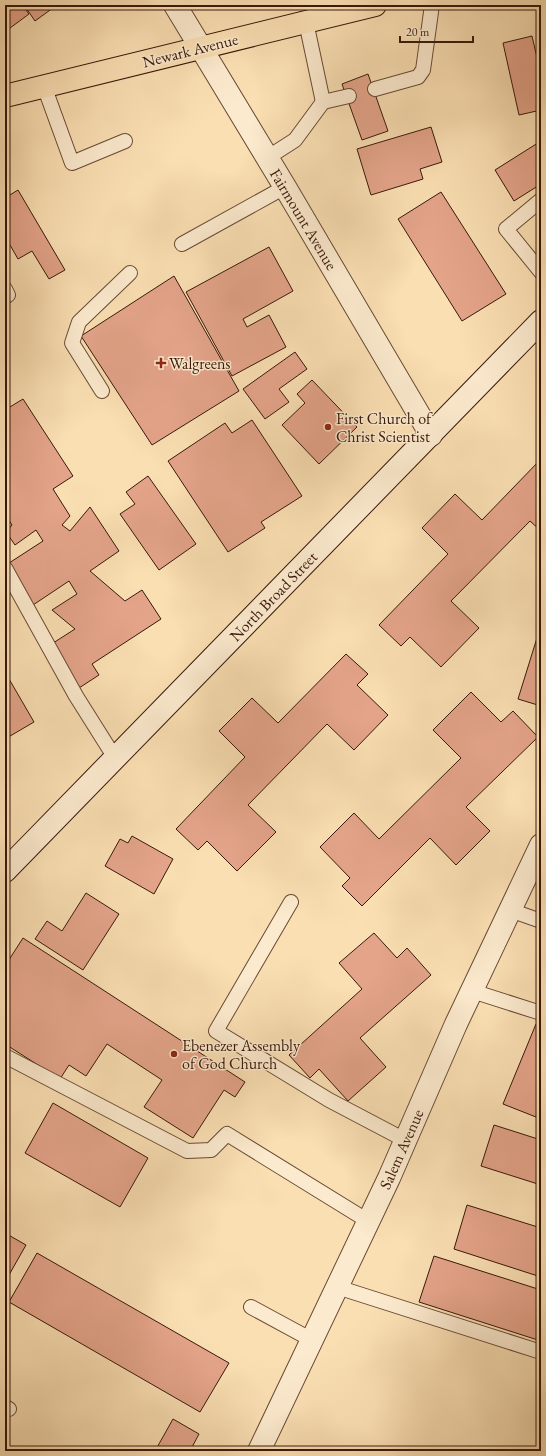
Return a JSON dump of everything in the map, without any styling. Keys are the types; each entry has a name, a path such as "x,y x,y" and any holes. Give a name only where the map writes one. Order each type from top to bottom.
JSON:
{"main road":[{"name":"Newark Avenue","path":"5,96 375,5"}],"street":[{"name":"Fairmount Avenue","path":"175,5 431,434"},
{"name":"North Broad Street","path":"5,871 541,321"},
{"name":"Salem Avenue","path":"259,1451 368,1221 472,991 541,845"}],"lane":[{"path":"375,89 418,77 423,70 432,5"},
{"path":"306,22 323,102"},
{"path":"44,86 72,163 125,141"},
{"path":"267,158 295,140 323,102 349,96"},
{"path":"182,244 285,187"},
{"path":"541,200 506,229 541,272"},
{"path":"102,391 72,342 79,322 130,273"},
{"path":"5,568 76,696 115,758"},
{"path":"291,902 216,1031 329,1100 405,1140"},
{"path":"510,910 541,921"},
{"path":"472,991 541,1013"},
{"path":"5,1056 187,1151 211,1150 227,1134 368,1221"},
{"path":"337,1287 541,1352"},
{"path":"251,1307 312,1340"}],"building":[{"path":"5,5 22,5 29,14 6,31"},
{"path":"24,5 57,5 35,21"},
{"path":"532,36 541,75 541,110 519,115 503,43"},
{"path":"368,74 388,131 362,140 342,84"},
{"path":"431,127 442,162 420,169 423,179 371,195 357,149"},
{"path":"541,141 541,184 514,201 495,170"},
{"path":"18,190 65,270 49,279 32,251 18,259 10,245 5,248 5,198"},
{"path":"441,192 506,294 462,321 398,219"},
{"path":"269,247 293,291 243,319 247,327 269,315 286,347 232,376 186,292"},
{"name":"Walgreens","path":"174,276 239,391 152,445 81,336"},
{"path":"295,352 307,369 279,389 289,402 265,419 243,389"},
{"path":"312,380 357,427 319,464 282,425 305,403 297,394"},
{"path":"23,399 73,476 53,489 70,516 62,525 70,531 90,507 119,551 90,571 125,601 142,590 161,619 92,664 99,675 79,688 50,645 75,629 52,610 77,594 69,581 33,605 6,565 43,541 36,530 15,545 6,532 12,525 5,514 5,410"},
{"path":"252,420 302,496 261,522 265,528 228,552 168,461 225,423 232,433"},
{"path":"541,459 541,531 530,521 451,601 479,628 441,667 410,637 401,646 379,625 448,554 422,528 455,494 482,520"},
{"path":"148,476 196,544 159,570 120,514 135,504 126,492"},
{"path":"541,625 541,706 518,699"},
{"path":"346,654 368,674 357,685 388,715 354,750 327,724 248,805 276,832 237,871 207,841 198,850 176,829 245,757 219,731 252,698 278,723"},
{"path":"5,672 34,722 5,739"},
{"path":"471,692 501,722 513,711 538,737 466,807 490,831 456,865 430,838 362,906 342,886 350,878 320,847 354,813 379,839 461,758 433,730"},
{"path":"132,836 173,859 154,894 105,866 120,839 128,843"},
{"path":"86,893 119,914 83,970 35,939 47,921 62,931"},
{"path":"374,933 397,958 407,948 431,975 360,1038 386,1067 348,1101 319,1069 310,1078 289,1055 362,989 339,963"},
{"path":"23,938 245,1082 235,1097 224,1090 193,1138 144,1107 162,1080 107,1044 86,1076 69,1065 60,1079 5,1044 5,966"},
{"path":"536,1024 541,1026 541,1106 536,1117 503,1104"},
{"path":"53,1103 148,1158 120,1207 25,1153"},
{"path":"494,1125 541,1140 541,1185 481,1166"},
{"path":"467,1205 541,1228 541,1277 454,1249"},
{"path":"5,1233 26,1245 5,1282"},
{"path":"37,1253 229,1363 200,1412 9,1302"},
{"path":"434,1256 541,1290 541,1341 419,1302"},
{"path":"173,1419 199,1434 190,1451 155,1451"}],"place":[{"name":"Walgreens","path":"161,363"},
{"name":"First Church of Christ Scientist","path":"328,427"},
{"name":"Ebenezer Assembly of God Church","path":"174,1054"}]}
